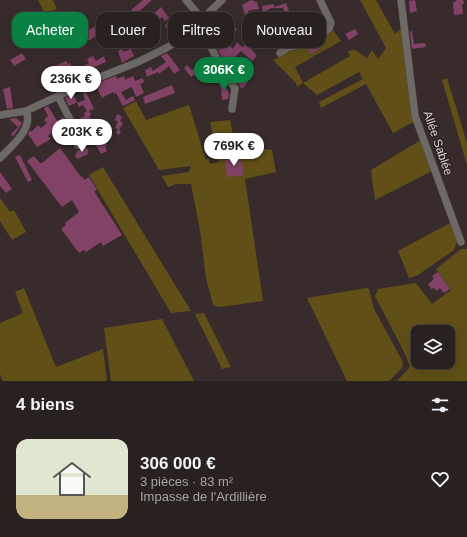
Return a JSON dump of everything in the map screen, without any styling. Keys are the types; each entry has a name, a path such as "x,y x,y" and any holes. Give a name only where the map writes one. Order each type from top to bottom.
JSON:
{"street":[{"path":"186,0 194,12"},
{"path":"209,12 222,0"},
{"path":"280,53 289,47 301,45 329,29 331,23 320,0"},
{"name":"Allée Sablée","path":"401,0 415,116 461,242"},
{"path":"0,115 26,111 90,81 138,62 168,47"},
{"path":"212,48 218,63 235,88 232,109"},
{"path":"58,96 81,141 78,145"},
{"path":"0,158 26,128 29,120 26,111"}],"shaded area":[{"path":"38,0 53,0 57,9 50,12 44,12"},
{"path":"360,0 376,0 395,34 403,27 415,121 393,133 366,84 321,108 319,102 363,79 359,72 317,95 303,83 350,56 348,51 355,50 367,58 372,50 378,59 386,48"},
{"path":"333,30 341,41 295,67 303,83 297,87 296,83 273,60 297,48 326,48 326,34"},
{"path":"447,78 467,143 467,165 442,80"},
{"path":"136,101 146,120 189,105 206,160 208,158 210,164 219,162 210,122 230,120 235,146 272,150 276,172 245,179 263,301 220,307 213,305 206,278 200,230 191,184 176,184 168,187 162,176 189,172 191,166 159,170 123,108"},
{"path":"421,140 432,171 375,200 371,170"},
{"path":"103,167 191,311 171,313 89,175"},
{"path":"0,198 10,212 14,210 26,232 12,240 0,221"},
{"path":"450,223 457,242 454,250 418,275 409,278 398,251"},
{"path":"461,249 467,249 467,381 397,381 410,367 405,354 375,296 378,289 416,283 432,304 451,290 436,269"},
{"path":"24,288 56,367 103,349 107,381 3,381 0,374 0,323 23,313 15,292"},
{"path":"366,288 369,289 374,309 403,362 402,368 389,381 347,381 307,298"},
{"path":"204,313 231,367 222,369 195,314"},
{"path":"162,319 194,381 111,381 104,328"}],"building":[{"path":"143,0 152,0 138,12 133,12 131,10"},
{"path":"251,0 257,2 259,9 244,12 242,5"},
{"path":"415,0 417,11 410,13 409,1"},
{"path":"457,0 463,0 463,14 454,15 453,3"},
{"path":"286,3 289,12 284,12 283,8 271,8 263,12 262,6 274,4 274,7"},
{"path":"161,7 168,19 165,21 162,17 160,19 160,12 155,12"},
{"path":"94,27 96,36 88,41 88,30"},
{"path":"234,27 237,29 234,34"},
{"path":"355,29 358,34 349,40 345,34"},
{"path":"412,31 414,44 425,43 426,47 412,49 410,32"},
{"path":"237,42 242,48 250,48 257,56 252,61 241,51 234,58 236,60 229,67 235,73 243,66 253,76 247,81 248,82 242,89 218,50 233,49"},
{"path":"308,48 321,48 311,54"},
{"path":"122,49 123,52 131,49 134,56 122,63 118,51"},
{"path":"22,53 26,59 14,66 10,60"},
{"path":"167,53 180,70 174,74 169,66 159,74 158,72 147,77 145,70 151,67 153,71 166,62 161,56"},
{"path":"93,56 96,61 104,56 106,62 83,72 80,68 89,63 87,59"},
{"path":"66,61 68,64 70,63 72,67 52,75 56,81 50,84 46,76 44,77 42,74 44,71"},
{"path":"200,64 204,71 199,75 194,75 191,77 184,68 187,65 192,70"},
{"path":"116,76 117,79 124,76 125,80 133,76 135,81 143,78 144,82 140,84 144,93 136,97 132,87 121,92 126,100 133,96 135,100 123,106 116,93 114,94 113,92 102,98 95,84"},
{"path":"223,80 229,94 228,99 222,100 221,89 218,82"},
{"path":"172,85 175,93 145,104 143,97"},
{"path":"10,87 13,108 7,109 3,89"},
{"path":"86,92 94,109 89,111 91,115 89,116 99,134 92,137 85,122 83,123 80,118 85,116 84,113 87,111 83,105 79,107 77,103 85,100 83,93"},
{"path":"73,94 77,102 69,106 65,98"},
{"path":"48,106 57,121 63,117 66,123 48,136 51,139 37,147 28,134 30,130 31,132 38,125 41,128 47,123 44,120 48,116 44,108"},
{"path":"117,114 122,117 120,121 123,123 119,130 121,131 119,135 116,133 118,129 115,128 118,122 115,120"},
{"path":"16,118 22,123 13,137 11,134 18,127 9,119"},
{"path":"105,141 107,151 101,154 96,145"},
{"path":"85,146 89,151 87,152 88,154 77,159 75,155 77,153 76,152"},
{"path":"60,148 84,180 89,177 97,190 94,191 122,235 103,246 101,242 86,252 84,250 79,253 61,229 66,225 65,223 79,212 72,200 62,207 27,161 34,156 40,163 42,163"},
{"path":"20,155 32,180 28,182 15,157"},
{"path":"241,157 244,175 227,177 225,160"},
{"path":"0,172 12,189 6,193 0,186"},
{"path":"438,272 450,289 444,293 440,288 436,291 434,288 431,289 428,284 434,279 432,276"}]}
